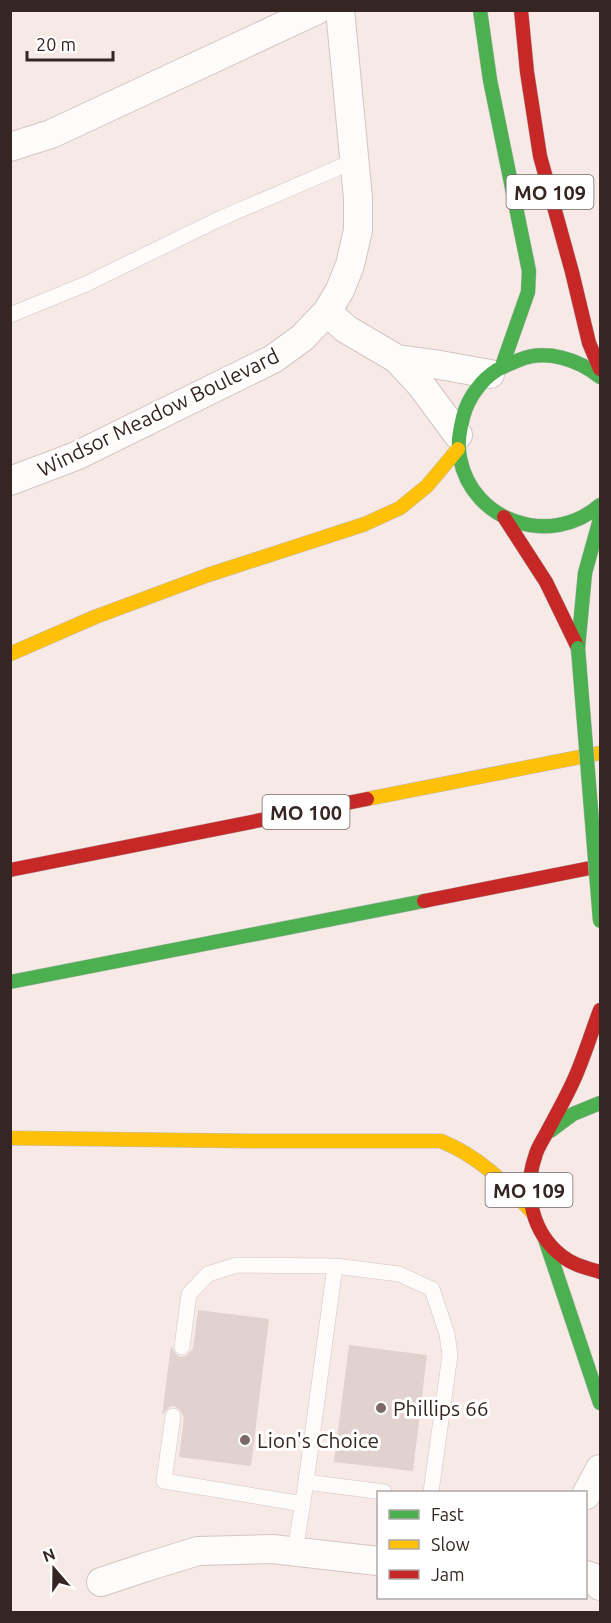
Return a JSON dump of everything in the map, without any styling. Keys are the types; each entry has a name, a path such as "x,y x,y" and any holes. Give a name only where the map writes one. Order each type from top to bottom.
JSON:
{"main road":[{"name":"MO 109","path":"458,442 460,421 465,408 480,384 496,370 528,292 529,271 492,91 480,10"},
{"name":"MO 109","path":"521,10 527,72 540,156 589,343 600,369"},
{"path":"572,273 595,309"},
{"path":"496,370 515,360 543,355 571,360 600,377"},
{"path":"458,442 465,476 472,489 492,510 517,523 530,526 552,526 573,522 600,506"},
{"path":"10,654 95,617 208,574 365,524 400,508 427,486 458,442"},
{"path":"504,517 546,582 578,648"},
{"path":"600,519 585,573 578,648 600,921"},
{"name":"MO 100","path":"10,870 600,753"},
{"path":"10,982 600,866"},
{"name":"MO 109","path":"600,1010 576,1075 535,1155 528,1183 532,1212 544,1238 600,1403"},
{"path":"542,1142 561,1121 586,1107 600,1103"},
{"path":"10,1138 441,1141 461,1148 494,1172 532,1212"},
{"path":"544,1238 577,1266 600,1272"}],"street":[{"path":"10,147 51,134 317,10"},
{"name":"Windsor Meadow Boulevard","path":"10,481 76,456 273,359 302,338 327,312 340,290 350,265 358,231 358,198 340,10"},
{"path":"327,312 346,329 398,359 421,385 458,442"},
{"path":"398,359 496,370"},
{"path":"587,1492 600,1469"},
{"path":"101,1582 198,1551 272,1549 377,1561"},
{"path":"587,1576 595,1578 600,1586"}],"lane":[{"path":"10,315 86,284 217,220 354,161"},
{"path":"182,1347 189,1294 208,1274 237,1265 335,1266 399,1274 432,1289 447,1334 450,1355 431,1491"},
{"path":"295,1551 335,1266"},
{"path":"173,1416 164,1481 303,1504"},
{"path":"306,1482 377,1491"}],"building":[{"path":"198,1310 269,1319 251,1466 179,1457 184,1417 174,1406 169,1407 162,1415 171,1346 180,1357 186,1356 193,1349"},
{"name":"Phillips 66","path":"349,1345 427,1355 413,1471 334,1462"}],"traffic: fast":[{"path":"480,10 490,80 529,271 528,292 502,366"},
{"path":"600,377 582,365 551,356 529,357 502,367 486,379 472,396 463,417 459,448 467,480 480,498 497,512 516,522 537,526 559,525 580,518 600,505"},
{"path":"578,648 585,573 600,519"},
{"path":"578,648 600,921"},
{"path":"10,982 424,901"},
{"path":"550,1131 573,1114 600,1103"},
{"path":"545,1239 600,1403"}],"traffic: slow":[{"path":"10,654 95,617 208,575 365,524 400,508 427,486 458,449"},
{"path":"367,799 600,753"},
{"path":"10,1138 441,1141 480,1163 532,1212"}],"traffic: jam":[{"path":"521,10 527,72 540,156 589,343 600,369"},
{"path":"504,517 546,582 578,648"},
{"path":"10,870 367,799"},
{"path":"424,901 600,866"},
{"path":"600,1010 573,1082 537,1150 531,1170 530,1184 533,1211 543,1236 552,1247 571,1262 600,1272"}],"place":[{"name":"Phillips 66","path":"381,1408"},
{"name":"Lion's Choice","path":"245,1440"}]}
